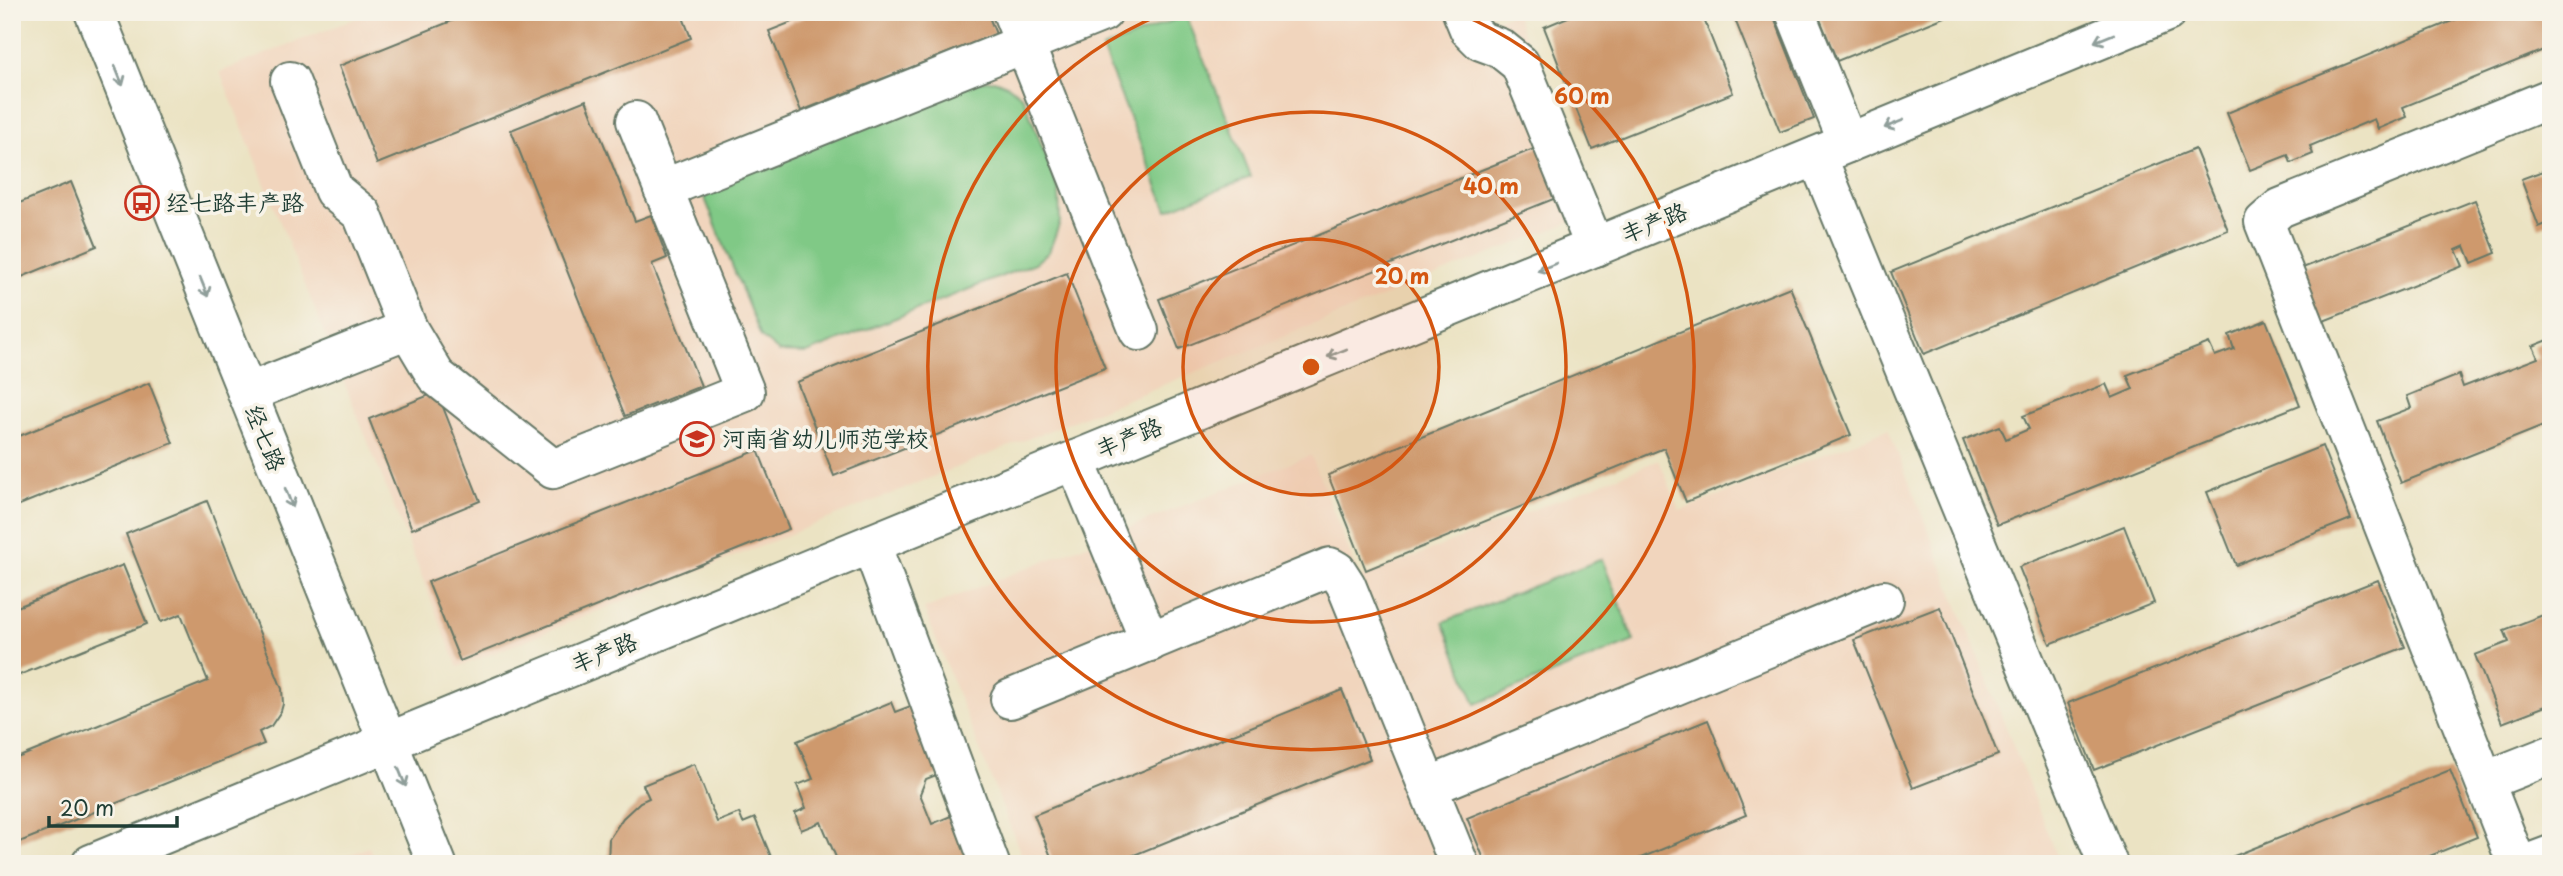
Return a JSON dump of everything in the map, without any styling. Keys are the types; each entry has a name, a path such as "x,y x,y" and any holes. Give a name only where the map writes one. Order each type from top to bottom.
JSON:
{"street":[{"name":"经七路","path":"94,12 437,864"},
{"path":"663,189 1018,28 1103,12"},
{"path":"1461,12 1469,29 1481,41 1500,48 1520,64 1595,247"},
{"path":"1795,12 1833,149 2108,864"},
{"name":"丰产路","path":"91,864 2167,12"},
{"path":"1018,28 1139,331"},
{"path":"290,81 334,191 362,214 408,329 436,376 554,469 745,392 636,121"},
{"path":"2517,864 2264,222 2280,208 2551,98"},
{"path":"247,393 408,329"},
{"path":"1075,460 1150,642"},
{"path":"871,544 990,864"},
{"path":"1010,699 1330,567 1337,571 1346,585 1459,864"},
{"path":"1428,787 1884,600"},
{"path":"2485,781 2551,755"},
{"path":"2527,864 2551,855"}],"shaded area":[{"name":"河南省幼儿师范学校","path":"372,12 1490,12 1494,21 1515,12 1595,212 458,667 220,72"},
{"path":"1888,429 2060,864 1025,864 924,609 1311,455 1360,578 1659,460 1680,511"},
{"path":"369,847 376,864 326,864"}],"green space":[{"path":"1186,15 1251,177 1167,210 1102,49"},
{"path":"994,80 1009,86 1023,97 1059,191 1060,222 1049,252 1035,263 807,353 779,352 761,337 704,196 717,182 972,82"},
{"path":"1602,559 1634,641 1476,704 1443,622"}],"building":[{"path":"474,12 681,12 691,38 377,164 339,66"},
{"path":"817,12 987,12 996,34 801,111 769,31"},
{"path":"1580,12 1701,12 1733,93 1592,149 1544,27"},
{"path":"1732,12 1772,12 1814,119 1780,132"},
{"path":"1817,12 1957,12 1837,61"},
{"path":"2474,12 2551,12 2551,47 2403,107 2407,117 2378,129 2374,119 2310,146 2313,154 2291,163 2288,155 2250,170 2227,113"},
{"path":"586,100 635,221 651,215 667,258 652,264 701,386 625,416 511,130"},
{"path":"1541,146 1561,196 1179,349 1159,299"},
{"path":"2195,149 2228,230 1924,354 1891,272"},
{"path":"2551,168 2551,222 2539,227 2521,179"},
{"path":"71,182 97,246 12,281 12,206"},
{"path":"2475,200 2496,253 2472,263 2465,246 2456,250 2463,266 2321,322 2300,269"},
{"path":"1067,273 1105,368 834,476 797,382"},
{"path":"1790,287 1851,435 1686,502 1664,448 1366,570 1328,475"},
{"path":"2266,320 2300,405 1997,525 1963,440 2000,426 2006,439 2029,429 2023,416 2106,384 2112,398 2133,389 2127,375 2209,343 2215,356 2234,349 2229,335"},
{"path":"2551,339 2551,423 2401,483 2377,421 2411,408 2407,396 2459,375 2463,387 2538,358 2533,346"},
{"path":"149,383 173,443 12,508 12,439"},
{"path":"437,392 480,501 412,529 369,419"},
{"path":"2322,446 2351,519 2236,565 2207,492"},
{"path":"758,450 789,529 460,661 428,582"},
{"path":"207,501 282,689 281,711 271,726 259,732 264,744 12,845 12,760 208,681 181,614 161,622 126,534"},
{"path":"2124,526 2154,603 2050,644 2019,567"},
{"path":"123,565 147,624 12,678 12,609"},
{"path":"2378,580 2405,647 2094,770 2068,703"},
{"path":"1940,607 1998,755 1913,788 1854,640"},
{"path":"2551,612 2551,704 2502,723 2475,655 2509,642 2504,630"},
{"path":"1342,690 1370,759 1112,864 1054,864 1034,815"},
{"path":"891,702 895,712 916,704 944,772 926,779 920,794 932,824 951,816 947,808 964,802 976,858 961,864 833,864 838,862 821,822 801,830 795,813 806,808 797,785 813,779 797,741"},
{"path":"1708,720 1746,815 1626,864 1486,864 1467,818"},
{"path":"694,764 717,822 739,813 743,823 755,818 774,864 608,864 609,839 623,818 640,802 649,798 643,785"},
{"path":"2450,770 2477,837 2410,864 2214,864"}],"place":[{"name":"经七路丰产路","path":"142,203"},
{"name":"河南省幼儿师范学校","path":"697,439"}]}
